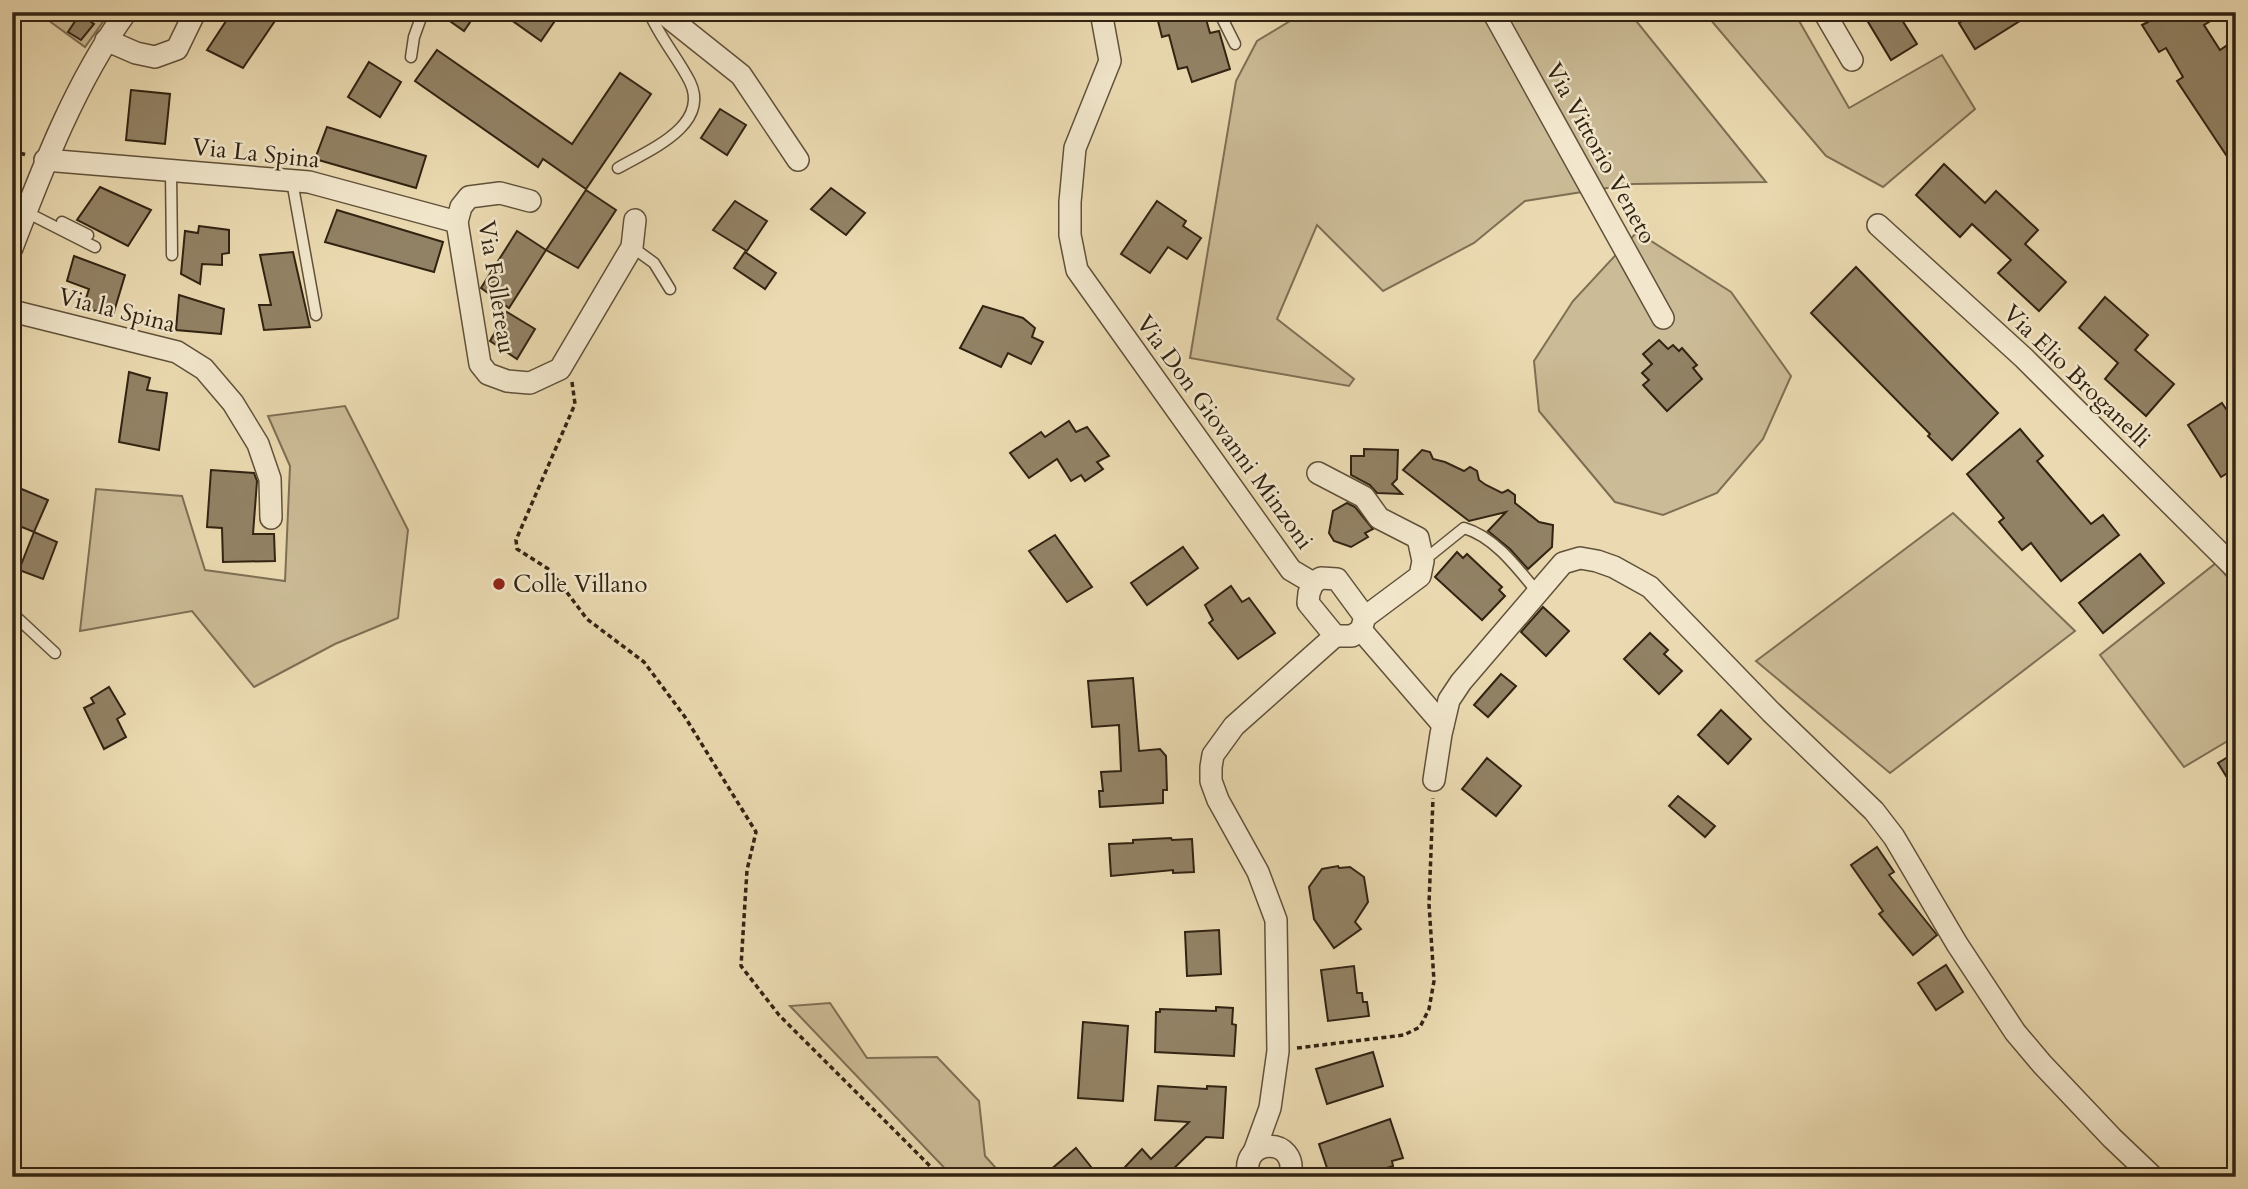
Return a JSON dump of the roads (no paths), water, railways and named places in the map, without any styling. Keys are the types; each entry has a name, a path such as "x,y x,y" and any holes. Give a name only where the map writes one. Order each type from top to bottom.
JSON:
{"street":[{"path":"12,248 45,160 106,40 126,12"},
{"path":"106,40 135,53 156,57 177,49 195,12"},
{"path":"662,12 741,75 798,160"},
{"name":"Via Don Giovanni Minzoni","path":"1101,12 1110,61 1075,148 1070,235 1077,270 1291,569 1313,583 1308,603 1335,636"},
{"name":"Via Vittorio Veneto","path":"1493,12 1664,318"},
{"path":"1824,12 1852,60"},
{"name":"Via La Spina","path":"45,160 309,182 457,222"},
{"name":"Via Follereau","path":"530,201 500,193 469,197 461,207 457,222 480,364 488,374 507,381 530,383 560,369 632,247"},
{"path":"632,247 635,220"},
{"name":"Via Elio Broganelli","path":"1878,225 2024,358 2236,569"},
{"name":"Via la Spina","path":"12,311 177,352 204,369 233,403 258,444 270,479 271,518"},
{"path":"1251,1163 1270,1108 1278,1051 1276,920 1258,872 1218,800 1211,781 1213,755 1234,726 1335,636 1352,636 1420,576 1423,561 1418,538 1378,518 1364,497 1318,473"},
{"path":"1434,780 1449,700 1461,682 1563,563 1580,558 1614,567 1650,587 1771,712 1874,811 1894,837 1956,944 2015,1032 2112,1138 2153,1177"},
{"path":"1313,583 1321,578 1337,579 1363,624 1443,725"},
{"path":"1270,1108 1279,1148"},
{"path":"1230,1177 1251,1163 1265,1146 1284,1151 1291,1163 1290,1177"}],"lane":[{"path":"411,57 414,37 423,12"},
{"path":"618,168 677,134 691,114 694,96 690,83 658,34 649,12"},
{"path":"1219,12 1235,44"},
{"path":"171,171 172,255"},
{"path":"292,181 316,315"},
{"path":"27,209 88,235"},
{"path":"27,209 95,247"},
{"path":"632,247 654,263 670,289"},
{"path":"1423,561 1464,528 1475,531 1507,556 1538,593"},
{"path":"12,613 55,653"}],"place":[{"name":"Colle Villano","path":"499,584"}]}
